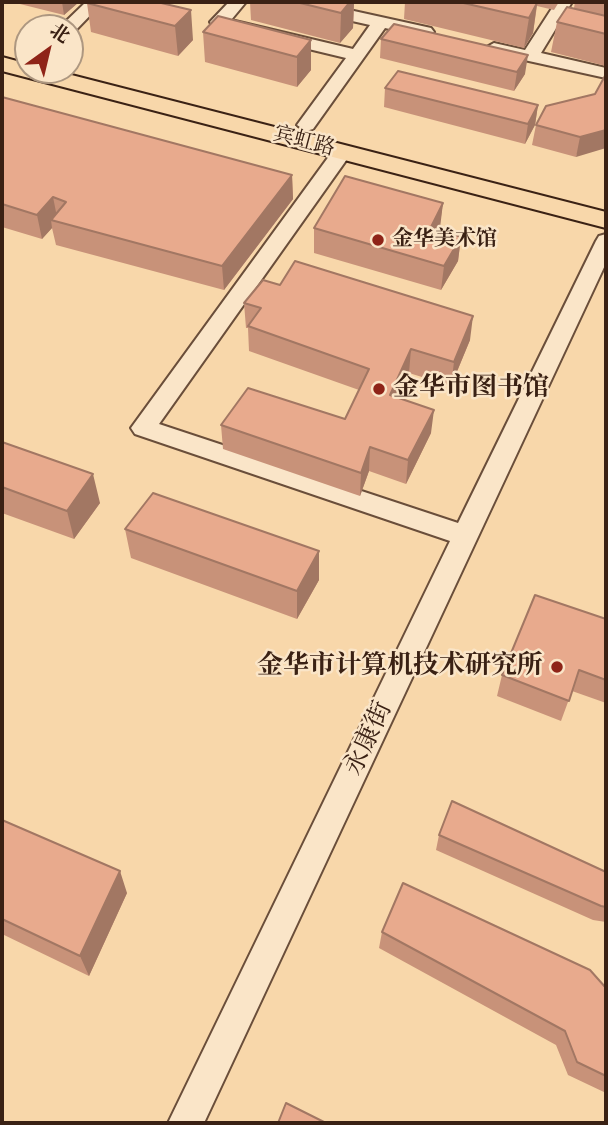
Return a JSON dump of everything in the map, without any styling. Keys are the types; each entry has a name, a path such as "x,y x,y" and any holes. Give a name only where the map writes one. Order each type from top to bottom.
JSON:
{"main road":[{"name":"宾虹路","path":"2,64 606,220"},
{"name":"宾虹路","path":"84,68 606,201"}],"street":[{"path":"238,2 219,22 357,55"},
{"path":"291,2 449,38"},
{"path":"530,56 564,2"},
{"path":"306,125 381,22"},
{"path":"476,44 606,73"},
{"path":"342,152 143,428 466,536"},
{"name":"永康街","path":"186,1123 606,241"}],"building":[{"path":"88,2 157,2 191,10 175,26"},
{"path":"296,2 350,2 341,13"},
{"path":"459,2 533,2 537,3 529,18"},
{"path":"567,7 606,16 606,34 557,22"},
{"path":"218,16 311,40 297,57 203,32"},
{"path":"394,24 528,55 517,72 381,39"},
{"path":"398,71 538,105 528,124 385,88"},
{"path":"606,74 606,130 580,137 536,125 546,106 595,94"},
{"path":"2,97 292,175 222,266 51,220 66,202 53,197 37,215 2,204"},
{"path":"345,176 443,203 431,227 461,237 444,266 314,228"},
{"name":"金华市图书馆","path":"295,261 473,316 454,362 411,349 390,395 434,410 408,460 370,447 361,473 221,425 248,388 345,419 369,369 248,326 261,308 244,303 263,280 280,285"},
{"path":"2,442 93,474 67,511 2,487"},
{"path":"153,493 319,551 297,591 125,529"},
{"name":"金华市计算机技术研究所","path":"535,595 606,619 606,680 579,670 569,701 502,675"},
{"path":"452,801 606,872 606,907 439,835"},
{"path":"2,820 120,871 80,956 2,919"},
{"path":"403,883 590,970 606,988 606,1076 577,1062 565,1031 382,932"},
{"path":"286,1103 326,1123 278,1123"}],"place":[{"name":"金华美术馆","path":"378,240"},
{"name":"金华市图书馆","path":"379,389"},
{"name":"金华市计算机技术研究所","path":"557,667"}]}
